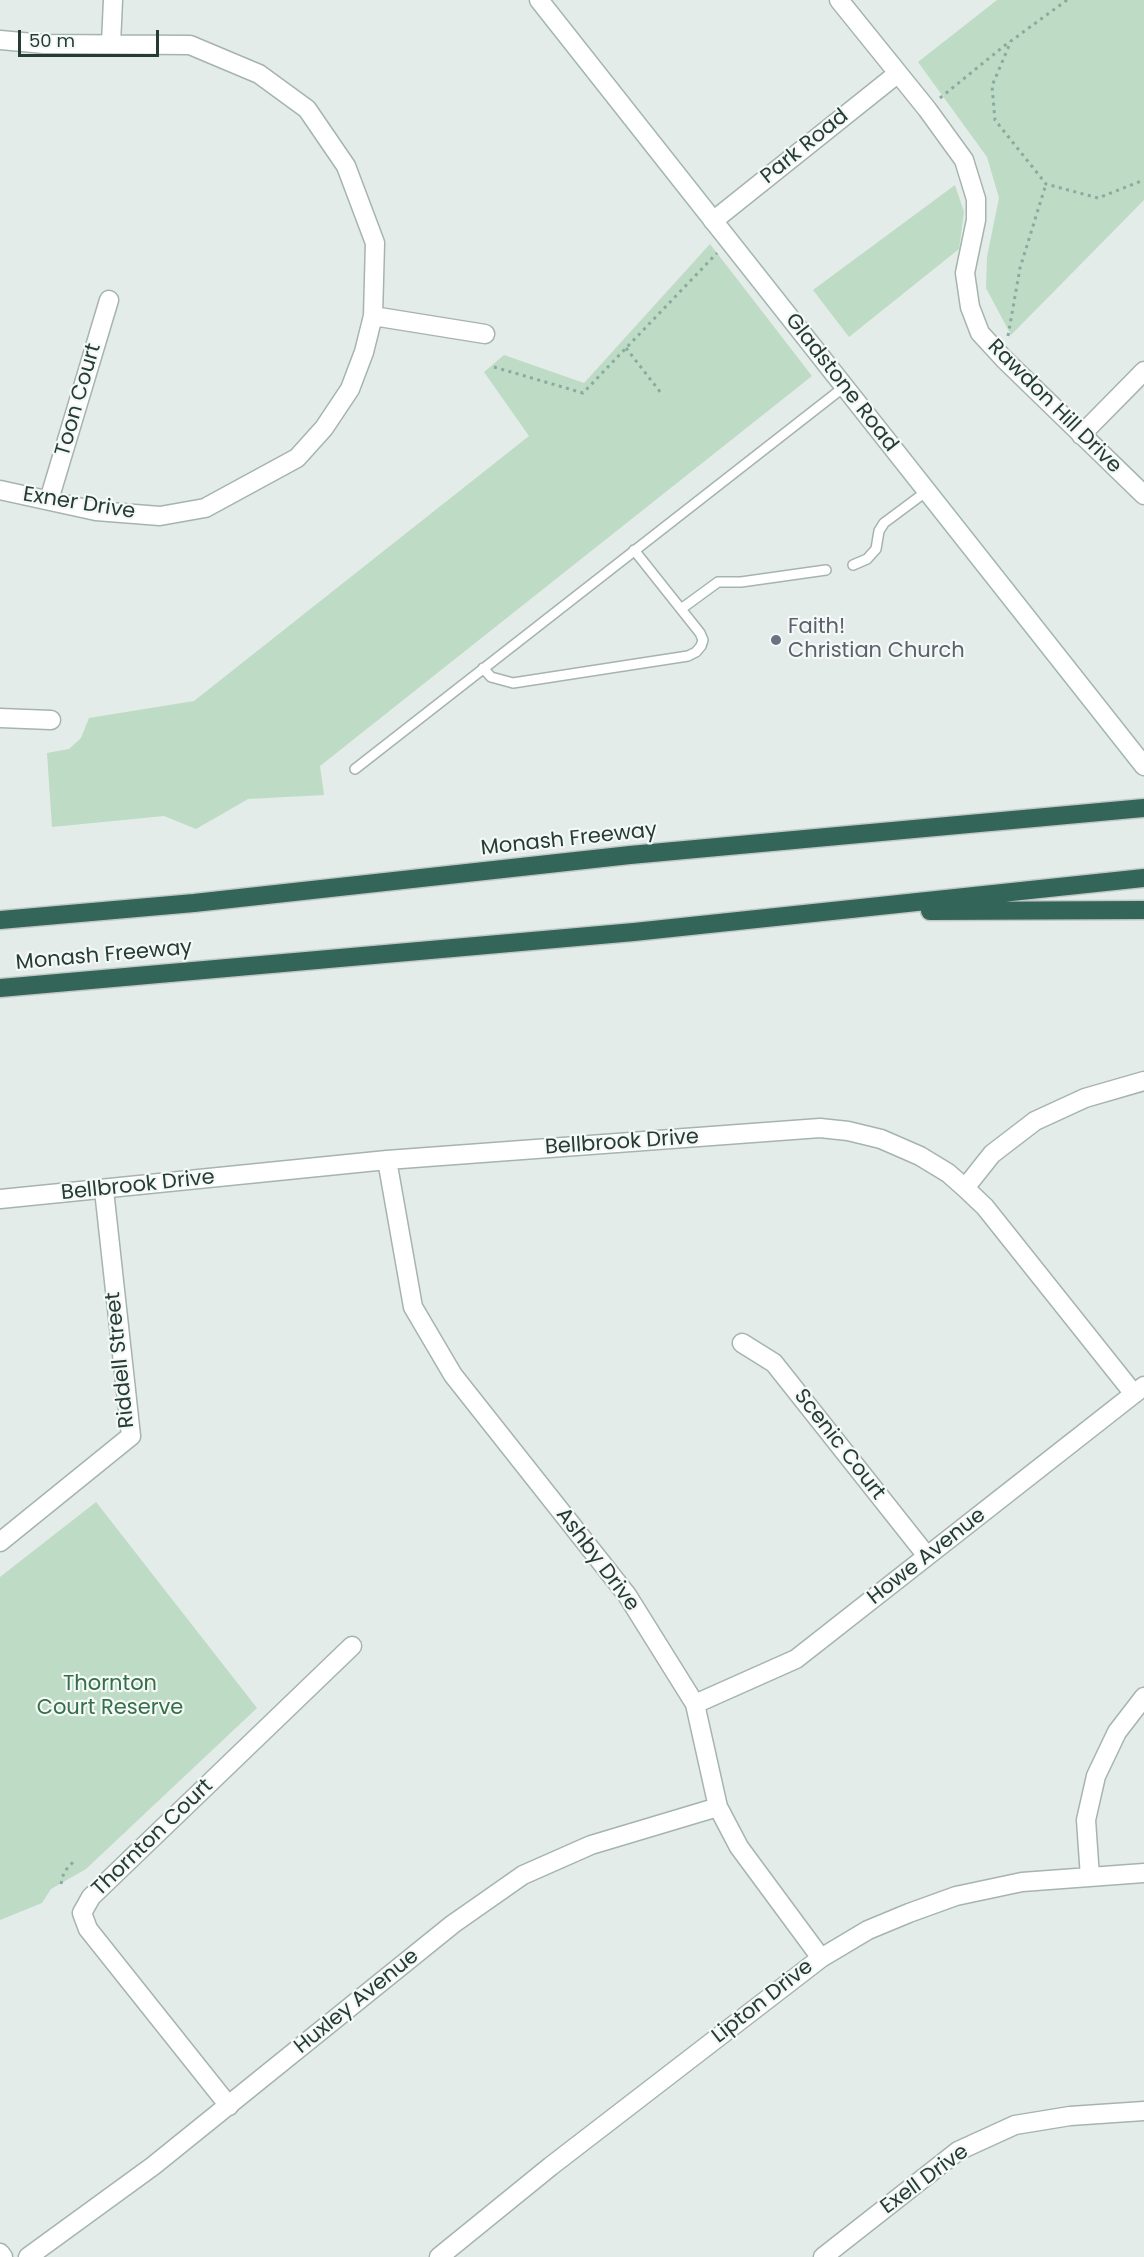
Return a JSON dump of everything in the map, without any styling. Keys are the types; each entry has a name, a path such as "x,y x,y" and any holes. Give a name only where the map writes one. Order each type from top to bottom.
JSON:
{"highway":[{"name":"Monash Freeway","path":"0,920 194,903 630,855 1144,806"},
{"name":"Monash Freeway","path":"0,988 634,932 1144,878"},
{"path":"841,910 1067,912 1144,910"}],"street":[{"path":"111,44 113,0"},
{"name":"Gladstone Road","path":"539,0 1144,766"},
{"name":"Rawdon Hill Drive","path":"839,0 927,109 964,160 970,174 976,199 976,220 965,273 970,307 980,333 1144,495"},
{"name":"Exner Drive","path":"0,40 35,44 190,45 259,74 307,109 346,166 375,243 373,316 364,352 350,389 324,428 297,458 205,508 160,516 96,511 0,490"},
{"name":"Park Road","path":"713,221 897,74"},
{"name":"Toon Court","path":"50,500 109,300"},
{"path":"373,316 485,334"},
{"path":"1081,435 1144,370"},
{"path":"0,718 51,720"},
{"path":"965,1188 992,1154 1035,1121 1085,1098 1144,1081"},
{"name":"Bellbrook Drive","path":"0,1199 387,1160 820,1128 848,1131 880,1138 920,1156 948,1173 965,1188 992,1216 1139,1390"},
{"name":"Ashby Drive","path":"387,1160 413,1307 453,1375 627,1595 695,1704 718,1807 739,1847 821,1958"},
{"name":"Riddell Street","path":"0,1542 131,1436 104,1190"},
{"name":"Scenic Court","path":"742,1342 774,1363 927,1556"},
{"name":"Howe Avenue","path":"695,1704 796,1659 1139,1390"},
{"name":"Thornton Court","path":"229,2106 88,1929 82,1913 91,1897 351,1647"},
{"path":"1090,1877 1086,1820 1096,1776 1117,1732 1144,1697"},
{"name":"Huxley Avenue","path":"28,2257 153,2166 453,1924 523,1875 591,1845 718,1807"},
{"name":"Lipton Drive","path":"439,2257 551,2166 821,1958 868,1930 956,1896 1022,1882 1144,1873"},
{"name":"Exell Drive","path":"824,2257 958,2151 1015,2125 1071,2116 1144,2111"},
{"path":"0,2253 3,2257"}],"lane":[{"path":"355,769 844,387"},
{"path":"853,565 867,559 876,549 879,531 884,524 927,491"},
{"path":"483,668 491,677 513,683 688,656 701,646 703,640 700,633 634,550"},
{"path":"681,609 718,582 741,582 826,570"}],"path":[{"path":"927,109 1011,41 1067,0"},
{"path":"1011,41 992,86 995,120 1046,184 1098,198 1144,180"},
{"path":"1004,359 1020,268 1046,184"},
{"path":"494,367 584,393 717,253"},
{"path":"626,348 661,393"},
{"path":"61,1884 64,1872 75,1860"}],"green space":[{"path":"997,0 1144,0 1144,200 1011,335 986,288 987,257 999,198 987,157 918,62"},
{"path":"955,185 964,212 959,249 849,337 813,290"},
{"path":"710,244 812,376 320,766 324,795 248,799 196,829 164,816 52,827 47,753 69,749 81,738 89,718 194,701 529,436 484,372 504,355 584,383"},
{"name":"Thornton Court Reserve","path":"96,1502 257,1708 86,1869 51,1889 42,1903 0,1920 0,1577"}],"place":[{"name":"Faith! Christian Church","path":"776,640"}]}
